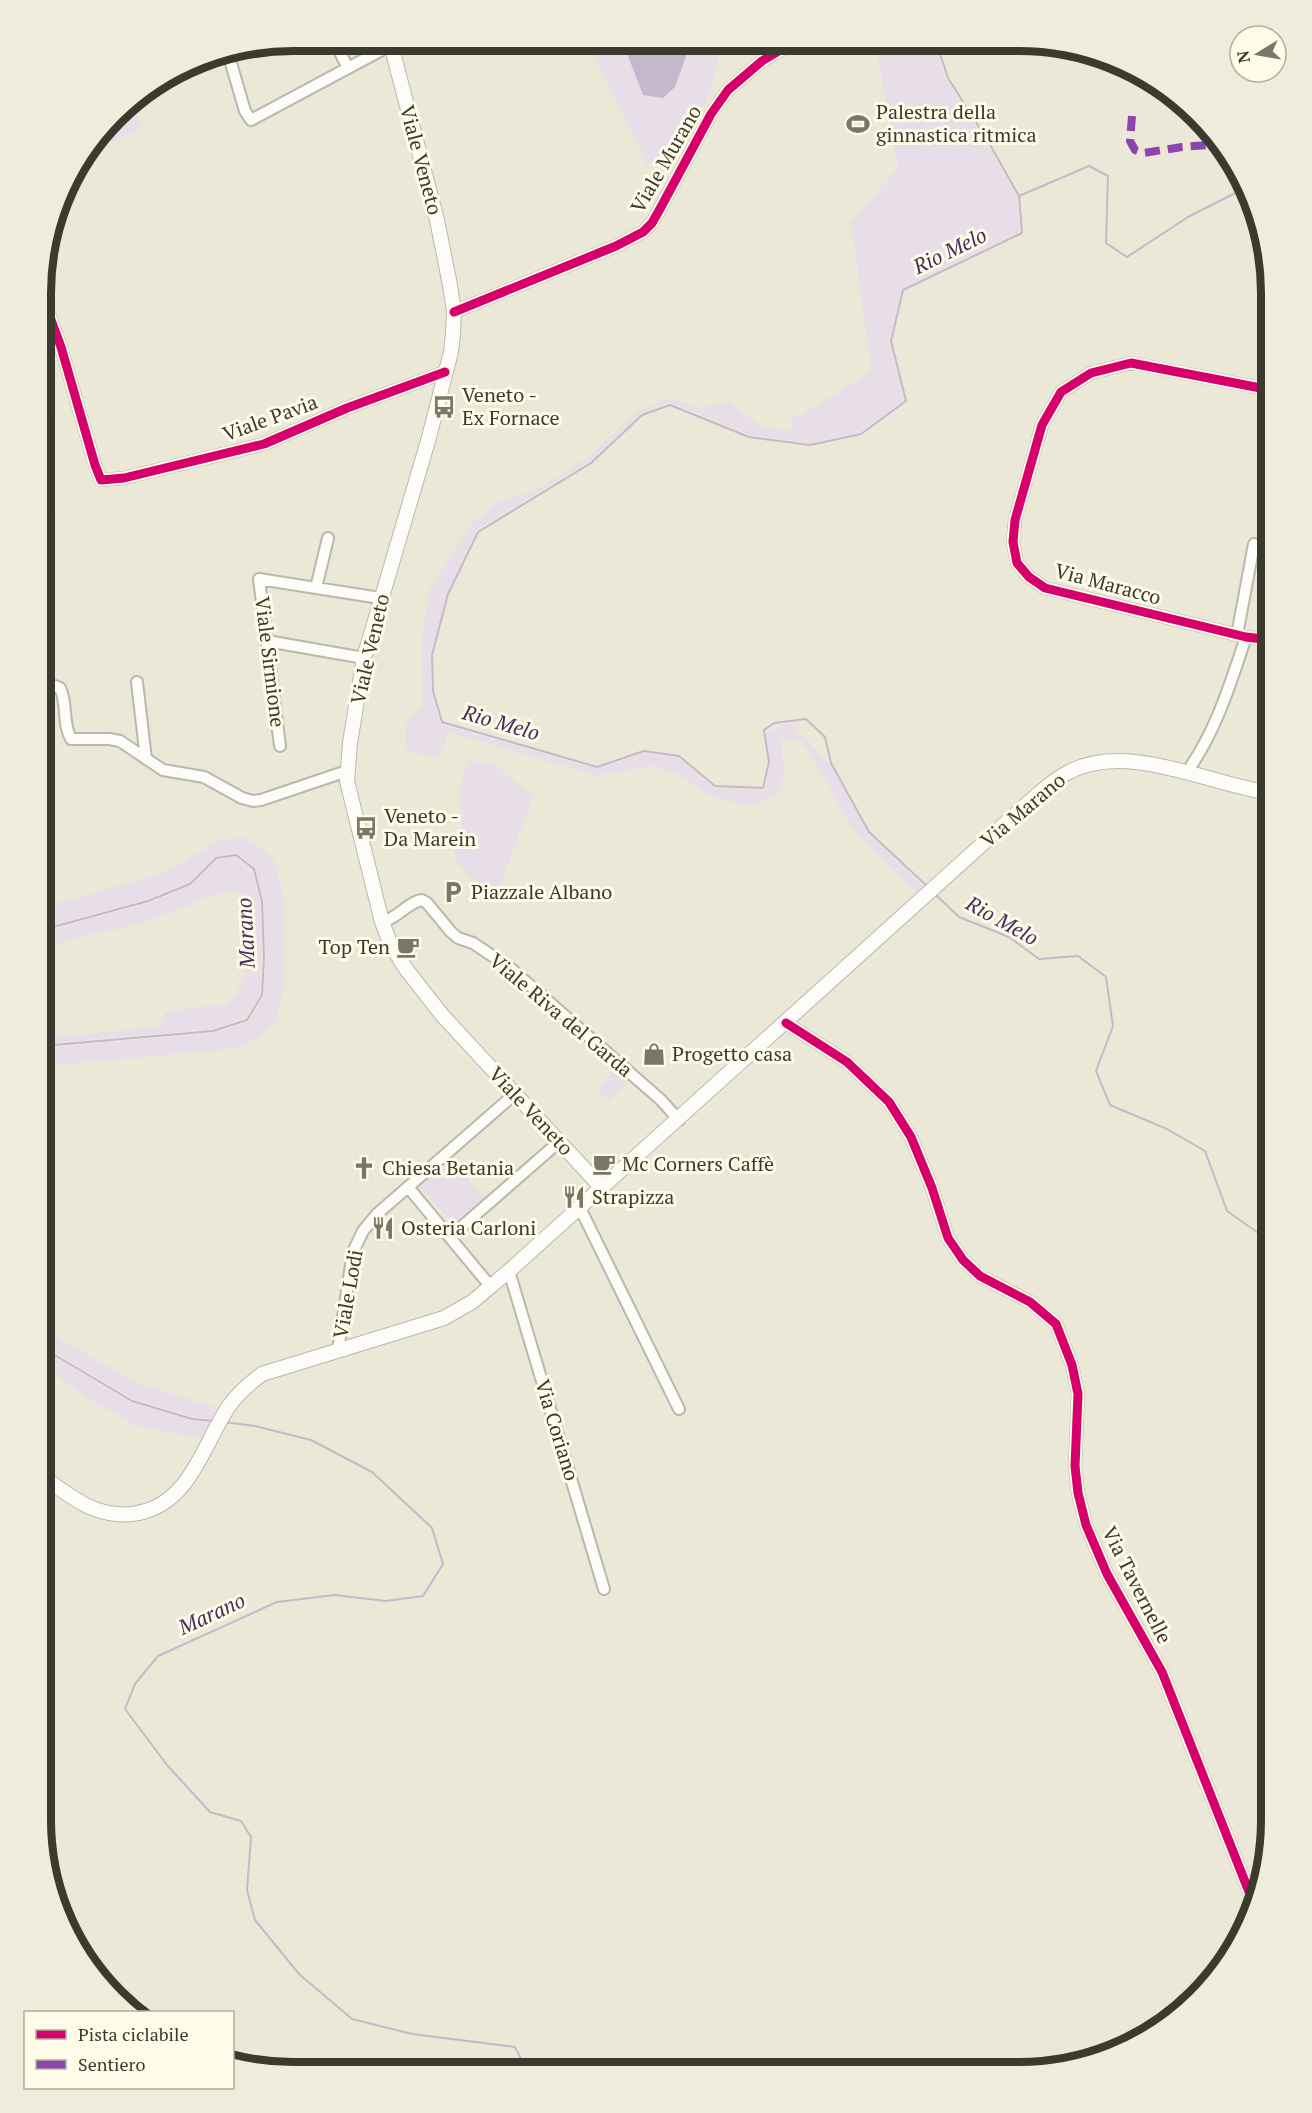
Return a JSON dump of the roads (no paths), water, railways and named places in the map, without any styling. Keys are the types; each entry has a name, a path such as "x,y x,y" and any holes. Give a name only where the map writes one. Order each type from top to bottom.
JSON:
{"main road":[{"name":"Viale Veneto","path":"392,51 437,220 454,312 452,342 428,441 363,658 346,771 347,781 382,922 391,945 406,969 442,1015 602,1188"},
{"name":"Via Marano","path":"51,1482 89,1507 113,1515 136,1514 156,1508 174,1497 187,1480 229,1405 246,1386 262,1374 444,1318 472,1302 786,1023 1051,782 1071,771 1089,765 1124,761 1153,764 1261,792"}],"street":[{"path":"343,51 340,52 348,68"},
{"path":"230,59 245,111 251,120 377,51"},
{"name":"Viale Murano","path":"454,312 616,246 644,232 661,207 711,114 728,90 762,61 779,51"},
{"name":"Viale Pavia","path":"51,319 101,480 124,478 264,444 347,408 445,372"},
{"name":"Via Maracco","path":"1261,388 1131,363 1091,373 1061,392 1042,425 1015,520 1013,542 1017,563 1029,577 1045,588 1261,639"},
{"path":"328,538 316,588 380,598"},
{"path":"1187,772 1215,727 1242,636 1254,544"},
{"name":"Viale Sirmione","path":"280,746 259,579 316,588"},
{"path":"267,641 363,658"},
{"path":"137,682 146,759"},
{"path":"51,687 60,688 64,696 65,723 71,739 120,741 163,770 204,777 253,801 346,771"},
{"name":"Viale Riva del Garda","path":"382,922 392,919 417,901 425,902 458,938 489,952 509,967 661,1100 679,1119"},
{"name":"Via Tavernelle","path":"786,1023 847,1062 889,1102 911,1137 932,1188 948,1238 963,1260 980,1275 1030,1302 1056,1324 1072,1365 1078,1394 1074,1444 1075,1466 1078,1493 1086,1525 1107,1574 1162,1672 1250,1893"},
{"name":"Viale Lodi","path":"338,1350 357,1241 377,1214 516,1093"},
{"path":"450,1237 560,1141"},
{"path":"408,1187 491,1287"},
{"path":"580,1208 679,1409"},
{"name":"Via Coriano","path":"509,1271 604,1589"}],"waterway":[{"name":"Rio Melo","path":"928,887 869,832 831,763 825,737 806,719 774,723 764,730 769,762 763,788 715,786 679,756 644,751 597,767 442,722 433,691 432,655 448,594 478,532 591,463 642,415 670,405 749,437 810,445 861,434 906,401 891,341 903,290 1022,233 1019,196 948,78 939,51"},
{"path":"1019,196 1089,166 1108,176 1106,243 1127,257 1188,217 1239,191"},
{"name":"Marano","path":"51,928 148,901 190,884 216,858 236,855 254,869 262,901 264,958 262,995 247,1020 213,1031 51,1045"},
{"name":"Rio Melo","path":"934,893 959,917 1009,937 1039,959 1078,956 1106,977 1113,1026 1096,1071 1110,1105 1167,1129 1205,1151 1227,1211 1261,1235"},
{"name":"Marano","path":"51,1353 132,1401 192,1419 213,1421"},
{"name":"Marano","path":"224,1422 255,1426 311,1440 372,1472 432,1528 443,1564 423,1596 386,1601 334,1595 277,1602 158,1656 135,1684 125,1709 167,1765 210,1812 241,1821 251,1837 247,1890 255,1920 299,1974 352,2019 412,2034 515,2047 522,2062"}],"place":[{"name":"Palestra della ginnastica ritmica","path":"858,124"},
{"name":"Veneto - Ex Fornace","path":"444,407"},
{"name":"Veneto - Da Marein","path":"366,828"},
{"name":"Piazzale Albano","path":"453,892"},
{"name":"Top Ten","path":"408,947"},
{"name":"Progetto casa","path":"654,1054"},
{"name":"Mc Corners Caffè","path":"604,1164"},
{"name":"Chiesa Betania","path":"364,1168"},
{"name":"Strapizza","path":"574,1197"},
{"name":"Osteria Carloni","path":"383,1228"}]}
